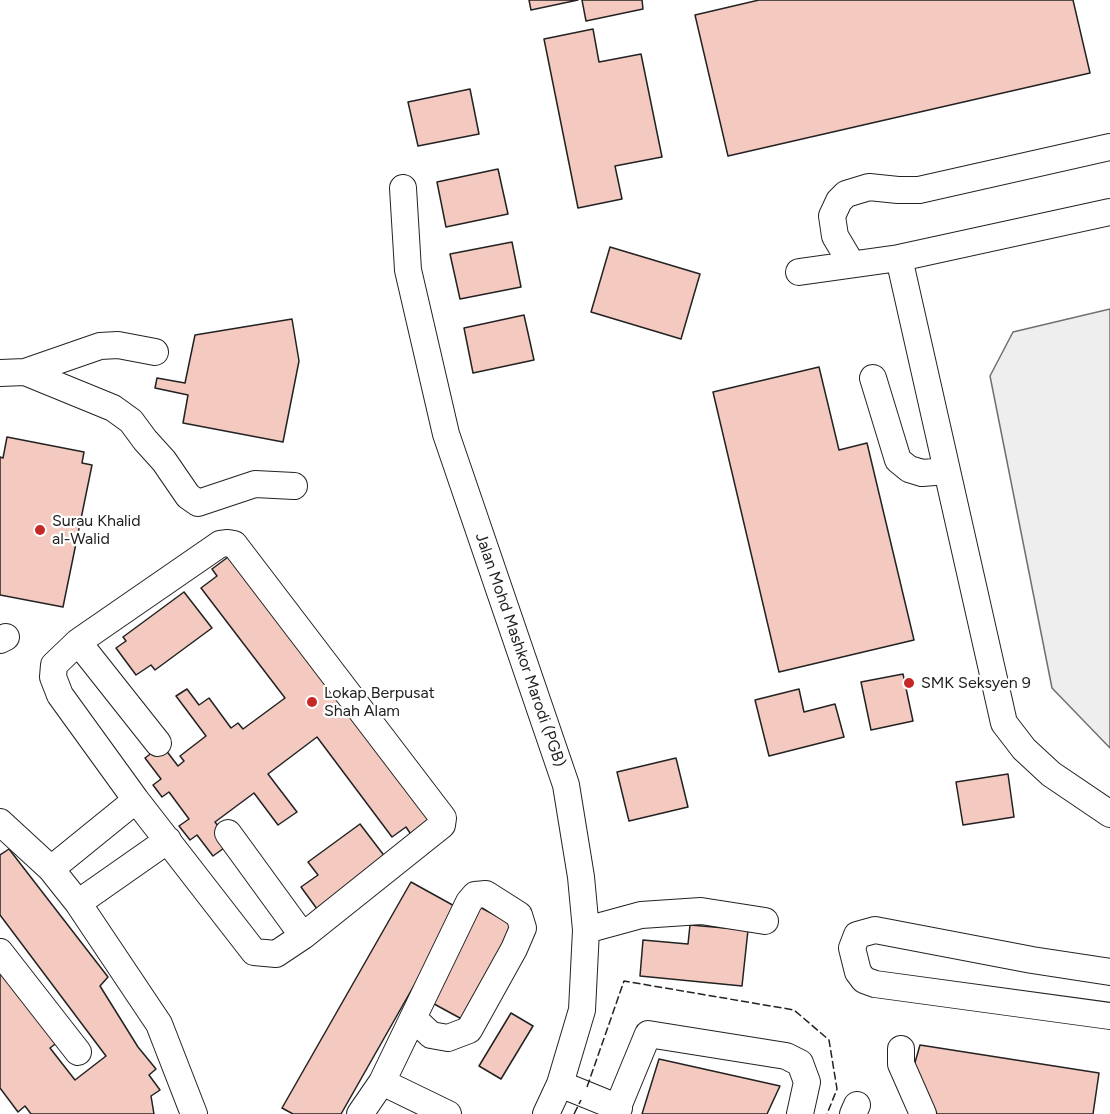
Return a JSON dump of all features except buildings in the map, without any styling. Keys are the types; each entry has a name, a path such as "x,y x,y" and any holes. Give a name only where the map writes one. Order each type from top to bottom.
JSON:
{"lane":[{"path":"850,263 835,236 832,216 839,201 846,194 869,187 919,190 1110,147"},
{"name":"Jalan Mohd Mashkor Marodi (PGB)","path":"403,188 408,270 446,434 566,785 581,877 586,930 582,1010 560,1084 546,1114"},
{"path":"799,272 850,263 899,258 1110,213"},
{"path":"899,258 1004,723 1024,749 1051,774 1110,814"},
{"path":"12,372 100,346 118,345 155,352"},
{"path":"12,372 113,408 131,421 164,461 188,496 198,503 255,484 294,486"},
{"path":"873,378 898,460 909,469 922,473 947,471"},
{"path":"220,544 234,544 443,818 442,825 303,936 276,954 255,952 136,800 60,695 53,677 54,665 78,642 220,544"},
{"path":"78,642 158,743"},
{"path":"51,869 136,800"},
{"path":"0,822 51,869 78,903 159,1024 194,1114"},
{"path":"228,833 303,936"},
{"path":"78,903 168,840"},
{"path":"360,1114 382,1082 469,902 475,895 486,894 519,915 524,928 469,1030 448,1038 431,1035 413,1018"},
{"path":"586,930 641,915 701,911 765,921"},
{"path":"1110,972 1032,960 875,930 857,935 852,948 858,972 864,980 875,984 1110,1016"},
{"path":"0,952 78,1052"},
{"path":"560,1084 617,1111 648,1034 786,1056 800,1063 807,1082 800,1114"},
{"path":"900,1049 901,1064 923,1114"},
{"path":"382,1082 448,1114"}],"shaded area":[{"path":"1110,309 1110,748 1052,688 990,376 1013,332"}],"fence":[{"path":"587,1087 624,981 794,1010 829,1040 837,1089 827,1114"},
{"path":"574,1114 581,1100"}],"place":[{"name":"Surau Khalid al-Walid","path":"40,530"},
{"name":"SMK Seksyen 9","path":"909,683"},
{"name":"Lokap Berpusat Shah Alam","path":"312,702"}]}
